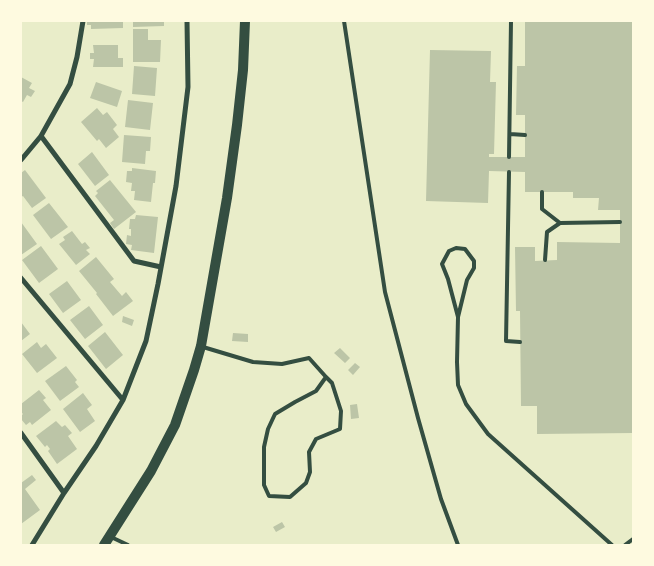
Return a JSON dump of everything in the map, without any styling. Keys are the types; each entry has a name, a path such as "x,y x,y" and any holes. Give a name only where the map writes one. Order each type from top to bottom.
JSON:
{"main road":[{"path":"107,540 151,471 175,425 201,346 238,125 245,21"}],"street":[{"path":"21,160 41,136 70,84 83,21"},
{"path":"32,545 96,446 122,400 146,341 176,186 188,87 187,21"},
{"path":"41,136 134,261 161,267"},
{"path":"21,278 122,400"},
{"path":"21,433 64,493"}],"lane":[{"path":"344,21 385,292 441,499 458,545"},
{"path":"509,157 511,21"},
{"path":"510,134 525,135"},
{"path":"509,172 506,341 520,342"},
{"path":"542,192 542,209 560,223"},
{"path":"545,260 547,232 560,223 620,222"},
{"path":"458,317 442,264 449,251 456,248 466,249 474,261 474,268 467,280 458,317 458,385 466,404 488,434 612,545"},
{"path":"201,346 253,362 282,364 309,358 326,377 332,384 341,411 340,429 316,439 308,452 310,472 306,483 290,497 269,496 264,486 264,447 271,422 275,414 316,391 326,377"},
{"path":"624,545 633,539"},
{"path":"107,540 128,545"}],"building":[{"path":"87,21 123,21 123,28 91,29 91,25 87,25"},
{"path":"133,21 164,21 164,26 133,27"},
{"path":"525,21 633,21 633,433 537,434 537,406 521,406 520,311 516,311 515,247 535,247 535,261 557,260 557,242 620,243 620,210 598,210 599,198 573,198 573,192 525,192 525,172 489,171 488,203 426,201 430,50 491,51 490,82 496,82 494,154 489,154 489,157 525,157 525,115 516,115 517,66 525,66"},
{"path":"133,29 148,29 148,40 161,40 160,62 133,62"},
{"path":"93,45 118,45 118,58 123,58 123,67 93,67 94,59 90,59 90,53 94,53"},
{"path":"134,66 157,68 155,96 132,94"},
{"path":"21,77 32,83 29,88 35,91 31,97 27,95 23,102 21,101"},
{"path":"96,82 122,91 117,107 90,98"},
{"path":"128,100 153,103 150,130 125,127"},
{"path":"97,108 103,115 107,112 117,125 113,129 119,137 106,148 99,139 97,141 81,122"},
{"path":"124,135 151,137 150,151 146,151 145,164 122,162"},
{"path":"92,152 109,175 95,186 78,164"},
{"path":"132,168 156,171 151,202 134,200 135,191 131,191 132,183 126,182 127,171 132,171"},
{"path":"25,170 46,198 32,208 23,196 21,197 21,173"},
{"path":"110,180 136,212 114,229 110,223 114,220 95,196 98,193 96,191"},
{"path":"49,203 68,227 51,239 33,215"},
{"path":"136,215 158,217 154,253 131,250 132,245 126,244 127,235 131,236 131,229 129,229 130,219 135,219"},
{"path":"21,222 37,244 21,255"},
{"path":"72,231 82,244 85,242 90,248 86,250 90,254 76,265 59,244 65,240 63,237"},
{"path":"41,246 58,269 39,283 22,260"},
{"path":"96,257 114,279 110,282 122,296 126,292 133,301 113,316 79,271"},
{"path":"67,281 81,300 63,313 49,294"},
{"path":"89,306 103,325 85,339 70,320"},
{"path":"123,316 134,320 132,326 122,322"},
{"path":"21,322 30,334 21,341"},
{"path":"105,332 123,355 106,369 88,346"},
{"path":"233,333 248,334 248,342 232,341"},
{"path":"37,342 41,348 46,344 57,358 37,373 22,354"},
{"path":"340,348 350,358 345,363 334,353"},
{"path":"355,363 360,367 353,375 348,370"},
{"path":"66,366 77,380 75,382 79,387 60,401 45,381"},
{"path":"39,390 46,398 43,400 51,410 32,425 30,422 26,425 21,419 23,414 21,412 21,404"},
{"path":"83,393 92,405 87,409 95,421 80,432 63,409"},
{"path":"357,404 359,418 351,419 350,405"},
{"path":"56,421 62,427 65,425 72,433 68,436 77,449 57,464 48,451 50,449 47,445 45,447 36,436"},
{"path":"32,475 36,480 25,489 40,510 21,524 21,483"},
{"path":"282,522 285,527 276,532 273,527"}]}
